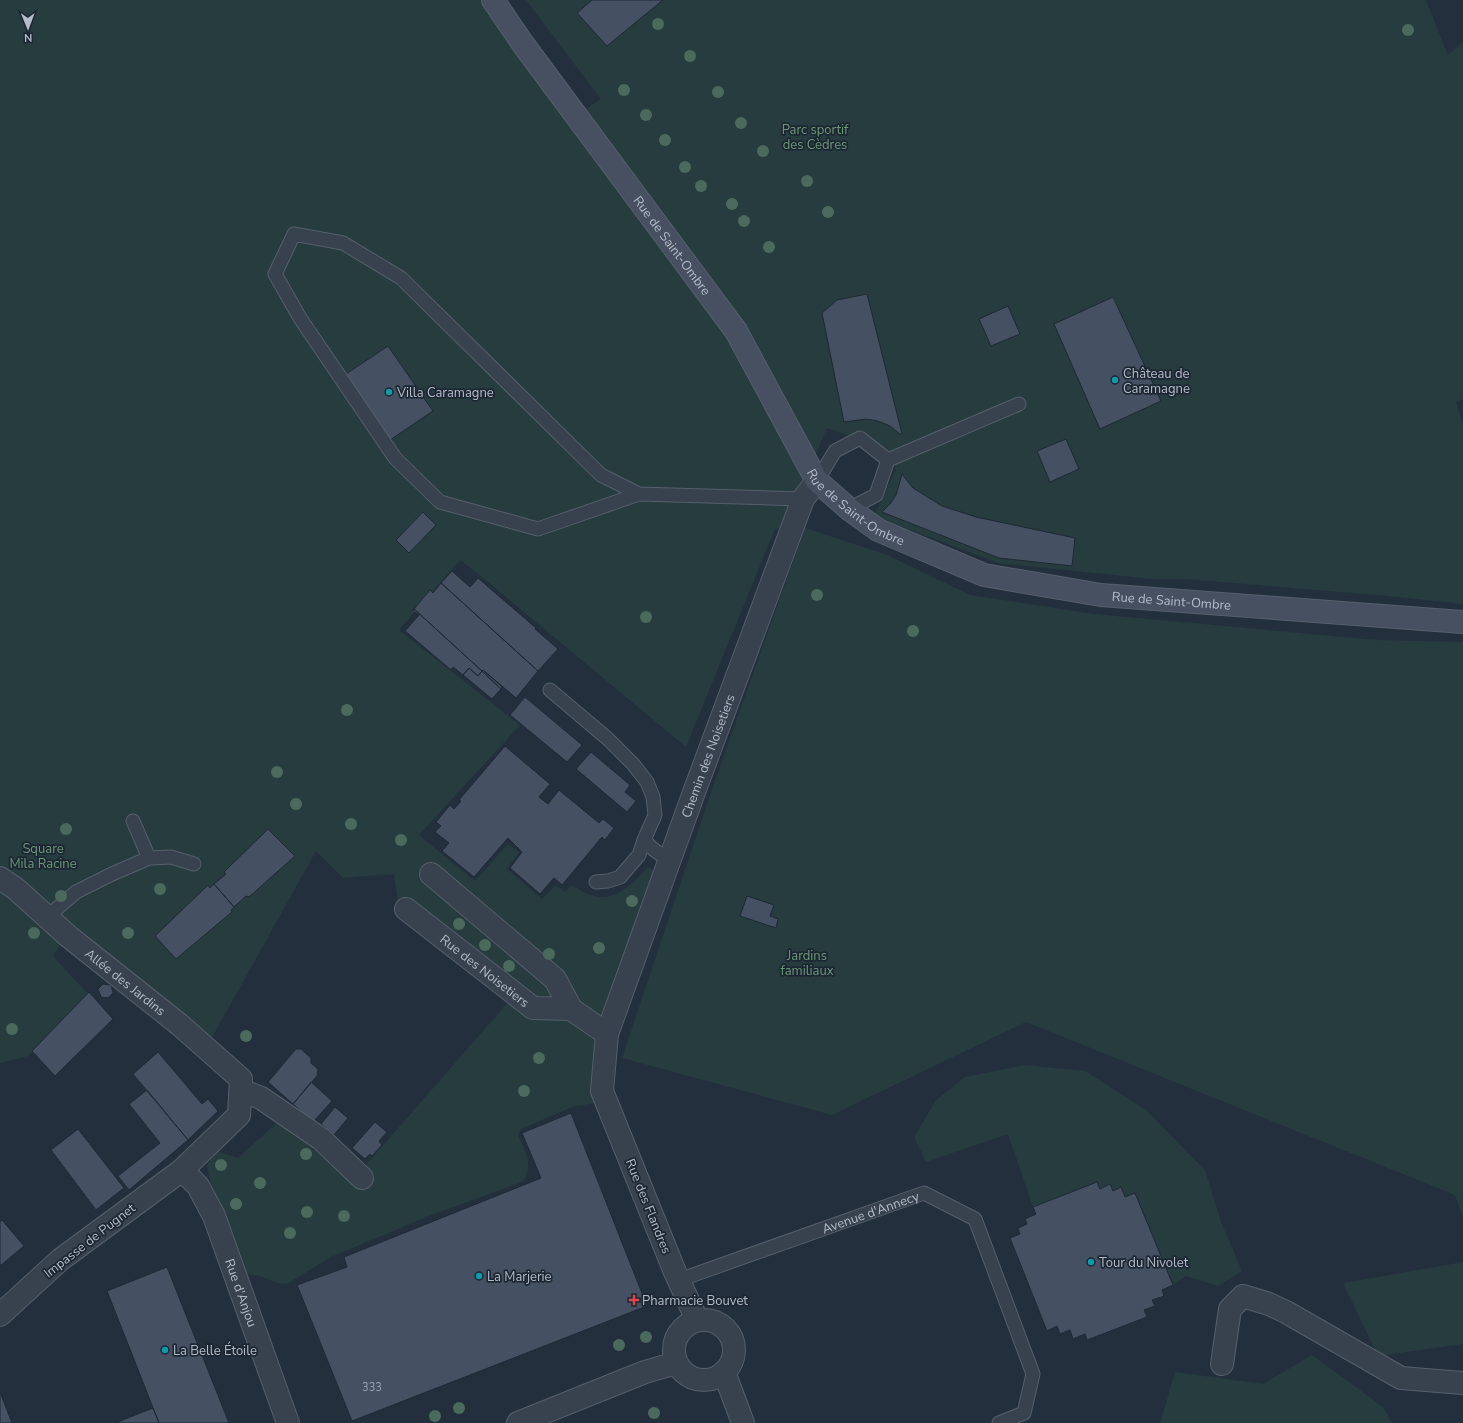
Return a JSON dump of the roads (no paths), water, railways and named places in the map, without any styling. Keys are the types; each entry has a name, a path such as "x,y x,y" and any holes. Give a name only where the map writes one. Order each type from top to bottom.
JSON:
{"street":[{"name":"Rue de Saint-Ombre","path":"493,0 528,50 736,331 817,482 878,530 984,575 1100,596 1463,622"},
{"name":"Chemin des Noisetiers","path":"608,1034 693,795 803,499 817,482"},
{"path":"431,874 554,979 571,1009 608,1034"},
{"name":"Allée des Jardins","path":"0,878 16,889 68,936 180,1025 241,1079 239,1115 182,1170"},
{"name":"Rue des Noisetiers","path":"406,909 533,1008 571,1009"},
{"name":"Rue des Flandres","path":"608,1034 602,1091 679,1280 697,1320"},
{"path":"240,1090 261,1098 321,1139 362,1178"},
{"name":"Impasse de Pugnet","path":"0,1315 60,1260 182,1170"},
{"name":"Rue d'Anjou","path":"182,1170 198,1186 214,1216 288,1423"},
{"path":"1222,1364 1230,1309 1243,1296 1269,1304 1286,1312 1401,1378 1463,1383"},
{"path":"706,1319 716,1322 724,1327 730,1335 734,1345 734,1355 731,1364 724,1372 708,1380 689,1376 682,1371 676,1363 674,1354 676,1337 688,1324 697,1320 706,1319"},
{"path":"518,1423 645,1372 676,1363"},
{"path":"724,1372 743,1423"}],"lane":[{"path":"639,494 601,475 401,278 343,243 294,234 275,274 300,318 394,458 440,502 538,528 639,494 803,499"},
{"path":"850,509 876,494 888,460 1019,404"},
{"path":"817,482 835,451 860,438 888,460"},
{"path":"550,690 608,739 633,764 647,782 653,797 655,815 638,856 620,877 608,881 596,882"},
{"path":"133,821 149,858"},
{"path":"644,840 653,849 670,860"},
{"path":"47,917 76,892 149,858 171,857 194,864"},
{"name":"Avenue d'Annecy","path":"679,1280 924,1193 975,1219 1033,1374 1023,1418 999,1423"}],"place":[{"name":"Château de Caramagne","path":"1115,380"},
{"name":"Villa Caramagne","path":"389,392"},
{"name":"Tour du Nivolet","path":"1091,1262"},
{"name":"La Marjerie","path":"479,1276"},
{"name":"Pharmacie Bouvet","path":"634,1300"},
{"name":"La Belle Étoile","path":"165,1350"}],"park label":[{"name":"Parc sportif des Cèdres","path":"815,136"},
{"name":"Square Mila Racine","path":"43,856"},
{"name":"Jardins familiaux","path":"807,962"}]}
